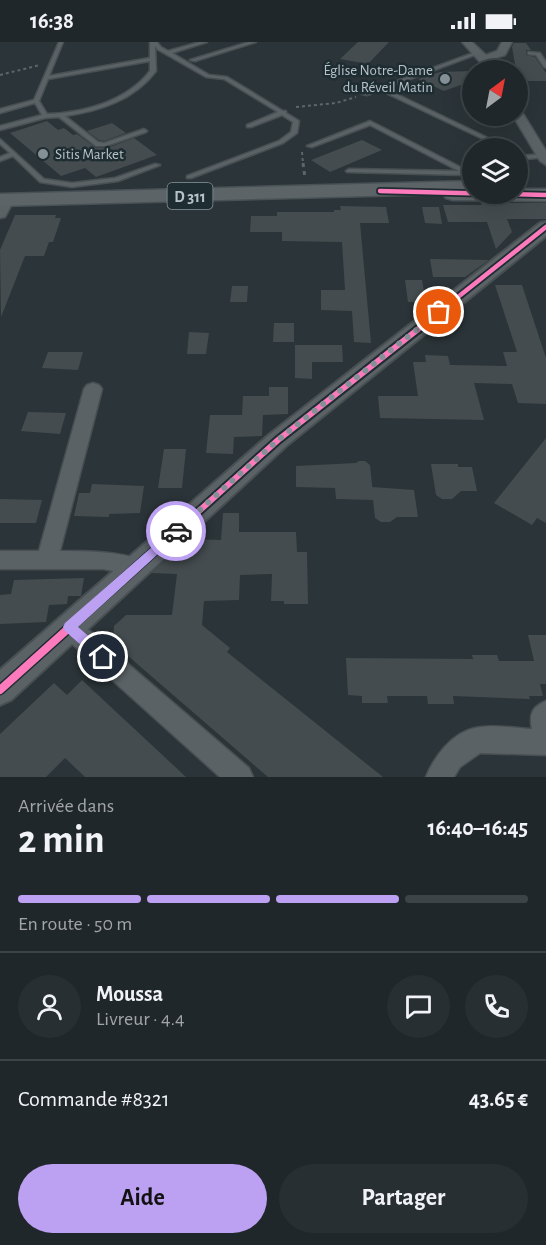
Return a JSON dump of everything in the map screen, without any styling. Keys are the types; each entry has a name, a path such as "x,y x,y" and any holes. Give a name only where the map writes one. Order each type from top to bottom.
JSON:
{"main road":[{"name":"D 311","path":"380,191 462,179"},
{"name":"D 311","path":"2,204 306,193 462,191"},
{"name":"D 311","path":"528,191 546,191"}],"street":[{"path":"467,42 484,60"},
{"path":"481,56 501,53 507,42"},
{"path":"525,126 544,158"},
{"path":"0,690 278,440 546,227"},
{"path":"47,560 93,389"},
{"path":"0,560 104,560 135,567"},
{"path":"69,627 240,777"},
{"path":"546,713 542,717 546,735"},
{"path":"439,777 451,758 476,740 546,742"}],"lane":[{"path":"36,101 61,42"},
{"path":"153,42 208,76 225,78 296,120 294,133 281,142 189,177"},
{"path":"0,128 45,116 62,117 90,109 139,87 153,72 153,42"},
{"path":"168,53 205,42"},
{"path":"193,60 254,42"},
{"path":"530,53 538,54 546,66"},
{"path":"365,94 481,56"},
{"path":"46,78 153,59"},
{"path":"388,92 485,138"},
{"path":"0,111 36,101"},
{"path":"36,101 45,116"},
{"path":"249,126 284,112"},
{"path":"62,117 96,144 104,145 144,131"},
{"path":"310,146 370,123 462,173"},
{"path":"0,141 42,180 72,185 116,180 157,165"},
{"path":"0,159 14,154"},
{"path":"528,157 544,158"},
{"path":"349,171 462,177"}],"path":[{"path":"0,75 53,61"},
{"path":"284,112 301,105 336,103 365,94"},
{"path":"294,133 300,142 306,193"}],"building":[{"path":"358,42 389,42 368,64 340,59"},
{"path":"514,43 526,43 531,50 526,50 526,55 535,57 546,73 546,81 528,81 528,60 514,60 512,47"},
{"name":"Église Notre-Dame du Réveil Matin","path":"462,71 462,85 444,91 418,79 440,72"},
{"path":"47,121 58,130 64,128 73,135 77,134 96,148 107,148 134,138 157,155 96,177 85,168 61,176 10,133"},
{"path":"112,123 126,133 104,141 87,131"},
{"path":"362,140 382,150 330,172 311,160"},
{"path":"546,203 546,219 507,219 512,232 496,249 487,222 448,222 443,205"},
{"path":"340,206 386,207 389,223 360,223 371,343 354,342 352,311 321,310 321,290 345,290 342,242 282,241 282,232 250,232 251,216 277,216 277,212 334,212 334,210 341,210"},
{"path":"422,207 439,207 442,224 425,223"},
{"path":"15,215 56,215 55,218 61,218 53,242 49,242 44,256 25,256 1,317 0,250"},
{"path":"430,259 489,260 465,277 433,277"},
{"path":"405,280 422,280 426,302 408,302"},
{"path":"495,285 522,285 546,358 546,404 518,403 512,384 474,383 484,420 380,418 378,396 418,396 413,362 426,362 425,355 448,356 450,365 507,366 503,352 517,352"},
{"path":"232,286 248,286 247,302 230,302"},
{"path":"274,323 294,323 294,342 273,342"},
{"path":"189,332 209,333 206,354 187,354"},
{"path":"295,345 342,345 343,362 312,362 312,379 295,378"},
{"path":"48,352 83,352 78,370 42,368"},
{"path":"269,387 288,387 288,414 263,415 262,436 234,437 233,454 206,453 210,415 242,415 243,396 269,396"},
{"path":"28,412 66,413 60,434 21,431"},
{"path":"546,438 546,523 537,518 532,525 494,503"},
{"path":"164,449 186,449 182,488 158,488"},
{"path":"365,461 370,465 372,487 414,490 418,517 397,517 390,522 381,522 375,518 373,500 336,499 335,488 296,487 296,466"},
{"path":"431,464 458,464 458,467 472,467 477,491 461,491 452,499 442,499 436,495"},
{"path":"92,484 144,486 140,513 109,514 109,517 74,516 79,493 90,493"},
{"path":"0,499 42,500 36,523 0,523"},
{"path":"223,513 239,513 239,532 296,532 297,552 307,552 308,604 284,604 284,601 271,601 272,574 240,575 239,600 204,601 202,625 230,648 227,652 383,777 268,777 113,643 114,626 126,615 172,615 177,574 151,573 167,559 188,559 189,539 221,540"},
{"path":"84,578 81,596 68,596 67,604 49,605 46,622 0,624 0,595 11,594 14,580"},
{"path":"528,635 546,635 546,684 540,684 543,696 529,696 530,699 453,696 454,704 428,704 427,696 387,696 388,703 362,703 362,696 348,695 346,658 473,659 472,655 497,655 499,661 534,661"},
{"path":"82,680 186,777 85,777 65,758 46,777 0,777 0,734 54,683 67,695"}],"cycle path":[{"path":"380,191 546,195"},
{"path":"0,690 278,440 546,227"}],"way so far":[{"path":"176,531 278,440 439,312"}],"place":[{"name":"Église Notre-Dame du Réveil Matin","path":"445,79"},
{"name":"Sitis Market","path":"43,154"}],"route":[{"path":"103,657 69,627 176,531"}]}
